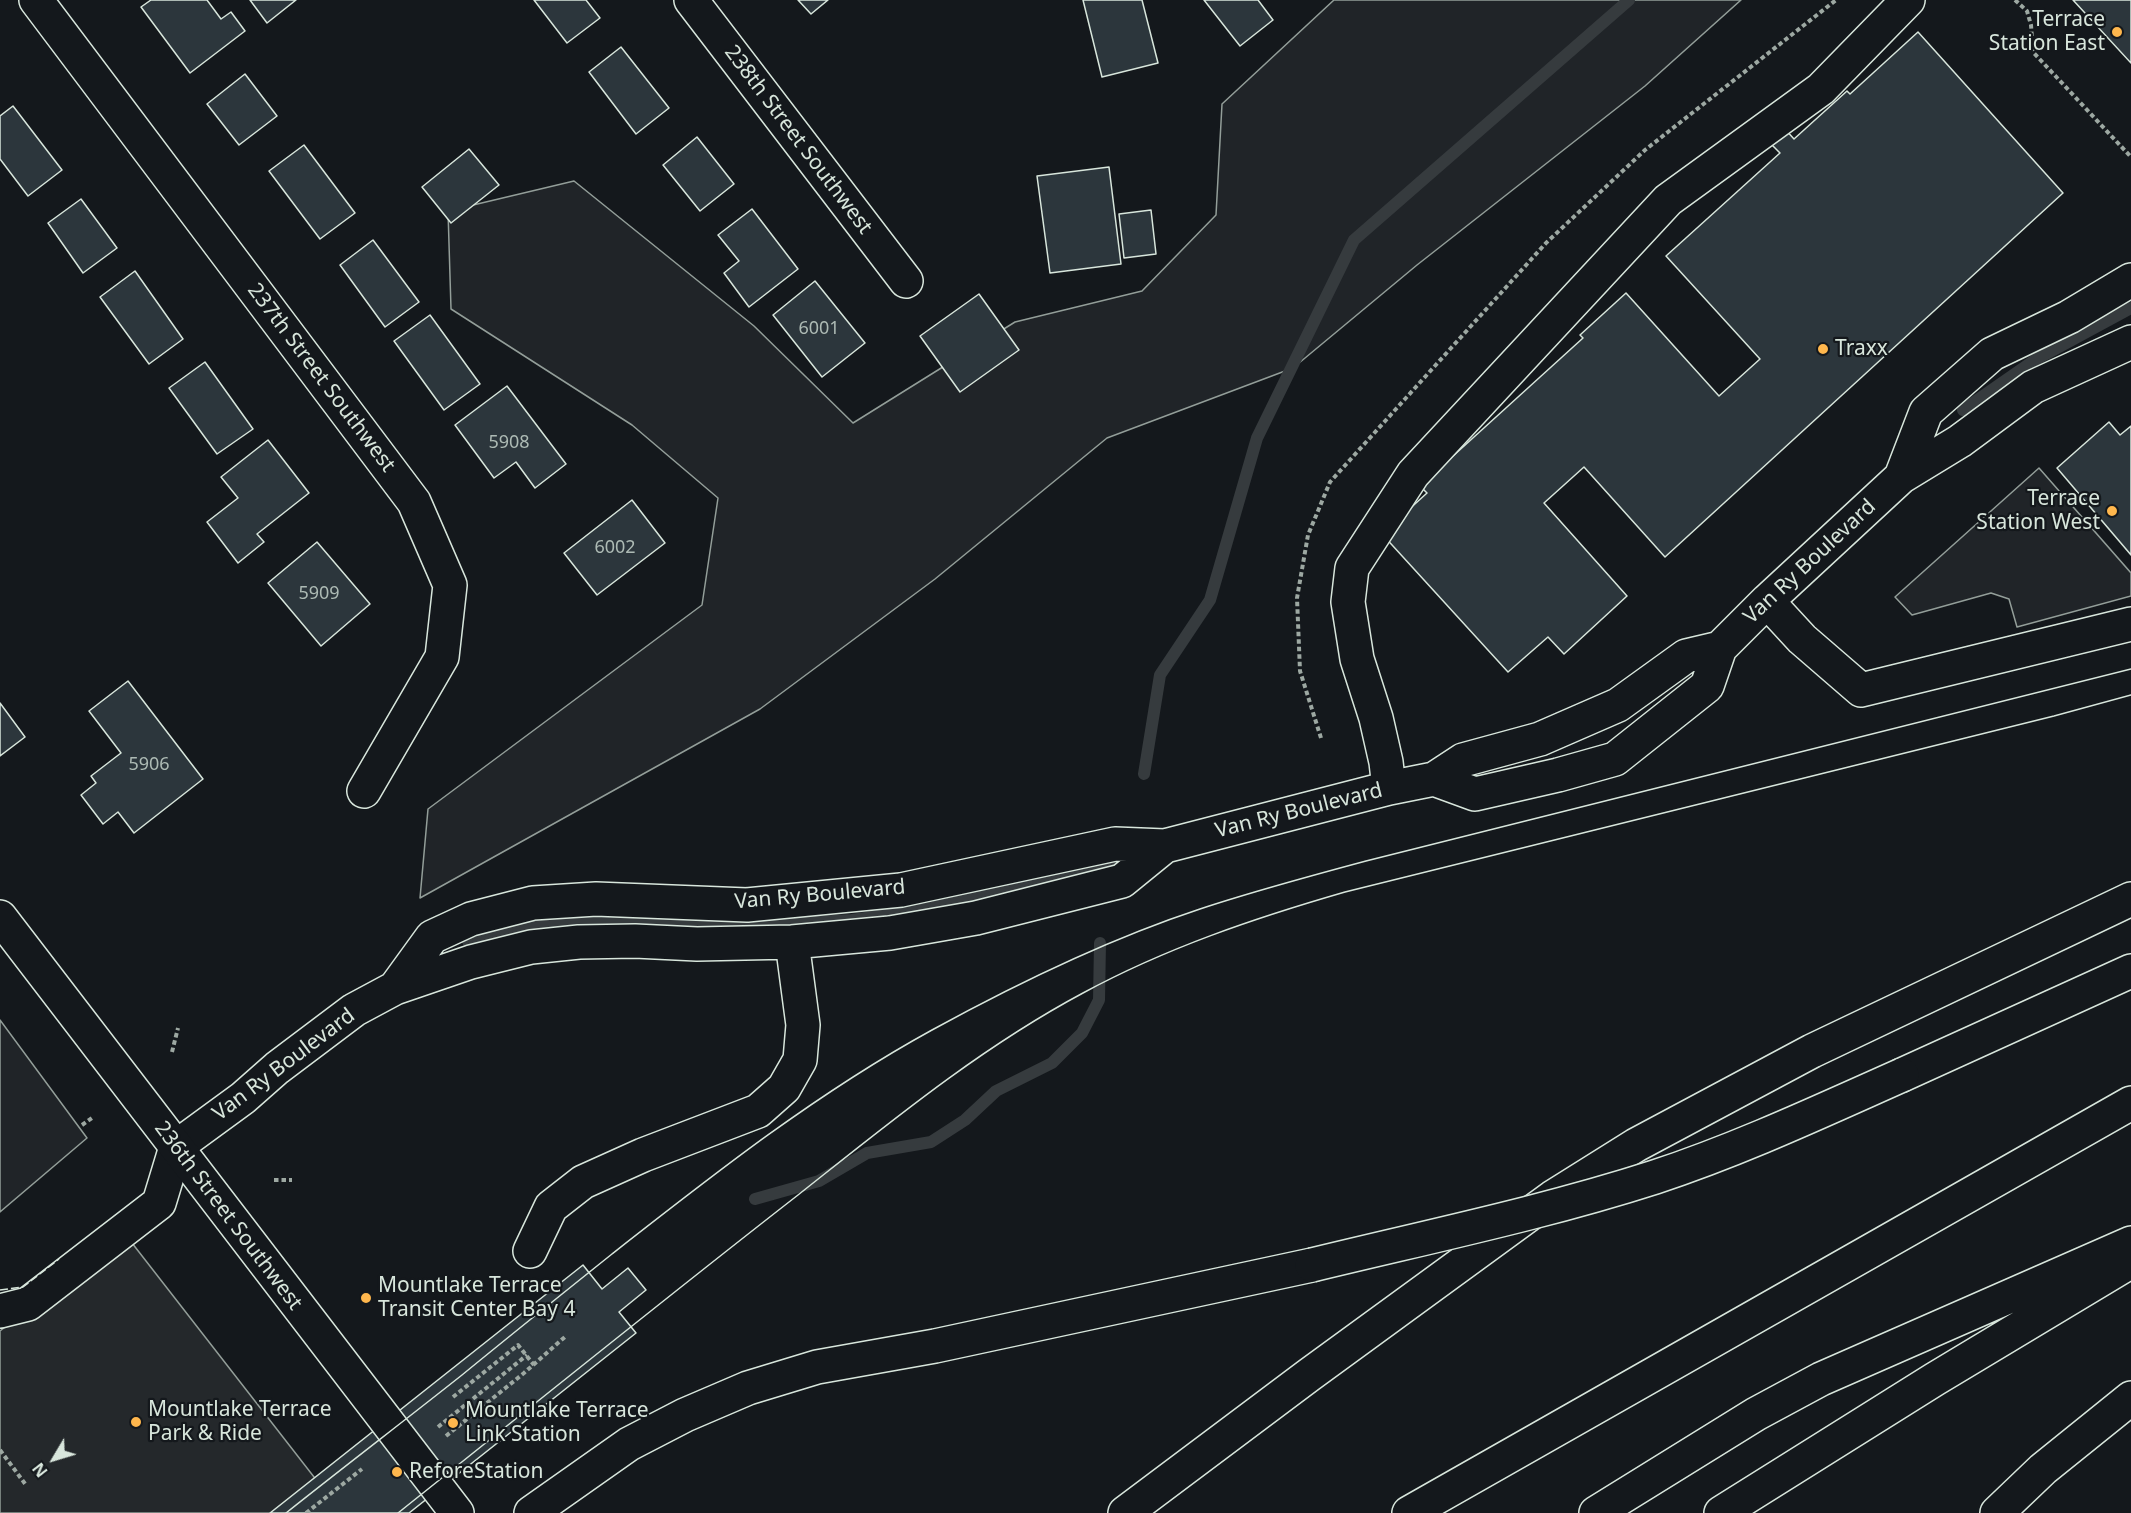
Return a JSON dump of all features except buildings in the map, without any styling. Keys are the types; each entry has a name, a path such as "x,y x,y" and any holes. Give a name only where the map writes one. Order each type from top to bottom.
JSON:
{"main road":[{"name":"237th Street Southwest","path":"36,0 414,502 450,585 442,657 364,791"},
{"name":"238th Street Southwest","path":"691,0 906,281"},
{"path":"1389,788 1376,718 1357,659 1348,602 1352,568 1413,474 1668,200 1821,88 1908,0"},
{"name":"Van Ry Boulevard","path":"1901,477 1926,412 1992,354 2069,317 2131,280"},
{"name":"Van Ry Boulevard","path":"1434,779 1475,794 1615,759 1707,686 1720,648 1767,601 1901,477 1960,441 2033,387 2131,342"},
{"path":"1767,601 1802,639 1861,690 2131,624"},
{"name":"Van Ry Boulevard","path":"395,988 432,937 471,919 533,903 596,899 747,905 902,890 1114,844 1165,846 1389,788 1434,779 1464,760 1540,739 1618,705 1686,656 1720,648"},
{"name":"Van Ry Boulevard","path":"176,1147 354,1011 395,988 471,962 531,947 579,942 635,941 697,944 792,942 890,933 976,918 1122,881 1165,846"},
{"path":"1125,1513 1553,1197 1636,1145 1812,1051 2131,899"},
{"name":"236th Street Southwest","path":"0,917 457,1513"},
{"path":"530,1251 551,1207 583,1182 643,1155 758,1111 784,1088 800,1060 803,1025 792,942"},
{"path":"531,1513 629,1444 685,1415 748,1388 817,1367 935,1346 1312,1266 1581,1200 1657,1176 1742,1145 2131,971"},
{"path":"1408,1513 2131,1103"},
{"path":"0,1311 28,1304 159,1203 176,1147"},
{"path":"1596,1513 1756,1414 1821,1379 2131,1243"},
{"path":"1721,1513 1935,1379 2131,1261"},
{"path":"1997,1513 2043,1469 2131,1398"}],"path":[{"path":"2016,0 2027,11 2031,25 2033,52 2131,157"},
{"path":"172,1052 178,1028"},
{"path":"82,1125 92,1118"},
{"path":"274,1180 292,1180"},
{"path":"446,1436 566,1336"},
{"path":"453,1397 518,1345 534,1365"},
{"path":"438,1428 527,1355"},
{"path":"0,1450 26,1485"},
{"path":"306,1513 362,1469"}],"shaded area":[{"path":"1334,0 1741,0 1645,86 1417,265 1293,368 1107,438 935,579 760,709 420,898 428,809 702,605 718,498 632,425 451,309 448,211 574,181 754,326 853,423 1015,322 1142,291 1216,215 1222,104"},
{"path":"2039,468 2131,573 2131,596 2017,627 2009,599 1991,593 1912,615 1895,597"},
{"path":"0,1020 87,1138 0,1212"},
{"name":"Mountlake Terrace Park & Ride","path":"125,1234 342,1513 0,1513 0,1331"}],"waterway":[{"path":"1144,774 1160,675 1210,600 1257,438 1354,240 1629,0"},
{"path":"1963,410 2035,360 2131,308"},
{"path":"468,941 529,926 575,921 630,920 697,926 852,920 927,909 1112,864"},
{"path":"755,1199 819,1181 867,1153 931,1142 965,1120 996,1091 1052,1063 1082,1033 1099,1000 1100,943"}],"tram line":[{"path":"286,1513 612,1254 807,1107 889,1054 1063,963 1166,921 1220,902 1303,878 2131,669"},
{"path":"398,1513 697,1274 936,1088 1008,1038 1114,977 1211,935 1345,892 2131,695"}],"fence":[{"path":"0,1290 23,1287 59,1259"}],"place":[{"name":"Terrace Station East","path":"2117,32"},
{"name":"Traxx","path":"1823,349"},
{"name":"Terrace Station West","path":"2112,511"},
{"name":"Mountlake Terrace Transit Center Bay 4","path":"366,1298"},
{"name":"Mountlake Terrace Park & Ride","path":"136,1422"},
{"name":"Mountlake Terrace Link Station","path":"453,1423"},
{"name":"ReforeStation","path":"397,1472"}]}
